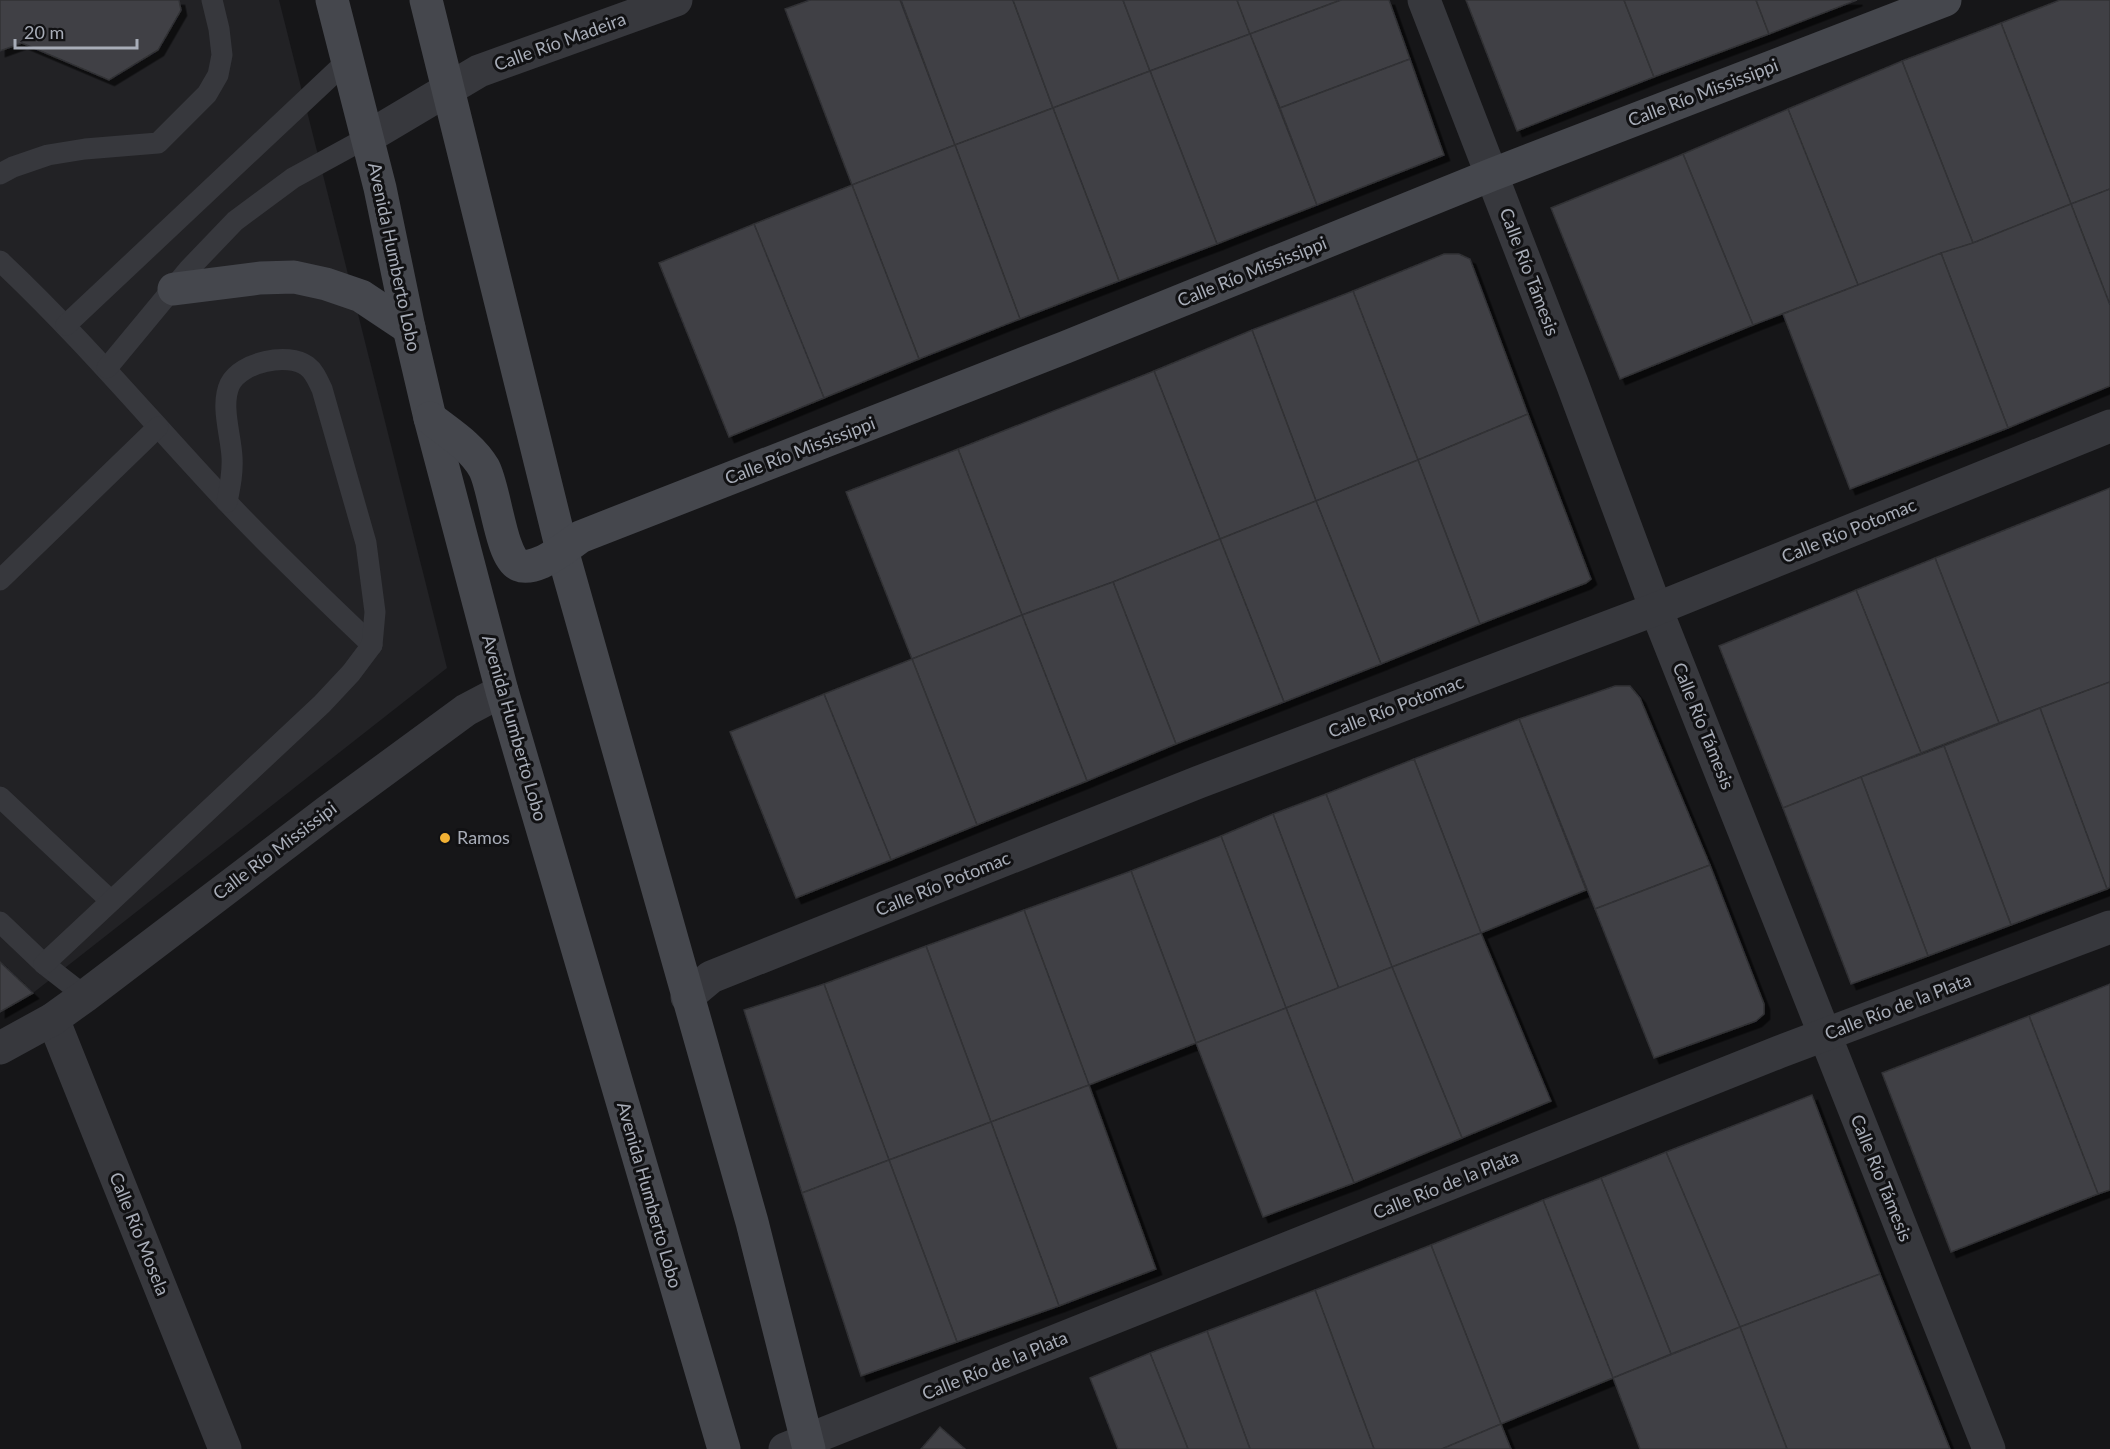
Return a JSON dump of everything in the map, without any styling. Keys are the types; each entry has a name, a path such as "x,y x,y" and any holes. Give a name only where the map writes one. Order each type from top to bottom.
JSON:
{"main road":[{"name":"Avenida Humberto Lobo","path":"332,0 368,137 430,418 502,691 724,1449"},
{"path":"426,0 562,550 752,1222 800,1446"},
{"name":"Calle Río Mississippi","path":"430,418 463,444 483,467 489,479 508,555 519,565 528,566 542,562 580,537 1066,347 1491,175 1945,0"},
{"path":"174,289 260,278 294,277 326,284 361,296 409,328"}],"street":[{"name":"Calle Río Madeira","path":"368,137 479,71 676,0"},
{"name":"Calle Río Támesis","path":"1424,0 1572,383 1656,609 1989,1449"},
{"name":"Calle Río Potomac","path":"687,997 711,977 722,972 1199,782 1656,609 2110,426"},
{"name":"Calle Río Mississipi","path":"0,1048 53,1019 456,716 502,691"},
{"name":"Calle Río de la Plata","path":"800,1446 1824,1034 2110,927"},
{"name":"Calle Río Mosela","path":"53,1019 225,1449"}],"lane":[{"path":"0,174 48,155 85,149 158,143 207,94 218,75 222,55 212,0"},
{"path":"66,325 348,60"},
{"path":"106,368 189,269 243,215 292,178 368,137"},
{"path":"0,261 66,325 227,502 372,645"},
{"path":"44,964 322,704 351,673 372,645 375,612 366,543 321,389 315,374 300,362 289,360 252,364 238,373 230,385 227,405 232,479 227,502"},
{"path":"0,580 158,427"},
{"path":"0,796 111,901"},
{"path":"0,922 44,964 85,996"}],"shaded area":[{"path":"0,0 279,0 447,668 33,993 0,1012"}],"building":[{"path":"0,0 179,0 181,10 158,50 109,80 22,43 0,51"},
{"path":"810,0 900,0 955,145 852,185 785,9"},
{"path":"901,0 1013,0 1053,108 955,145"},
{"path":"1013,0 1123,0 1150,71 1053,108"},
{"path":"1123,0 1237,0 1250,34 1150,71"},
{"path":"1237,0 1341,0 1250,34"},
{"path":"1341,0 1389,0 1410,59 1280,108 1250,34"},
{"path":"1466,0 1624,0 1654,77 1517,131"},
{"path":"1624,0 1756,0 1769,34 1654,77"},
{"path":"1756,0 1857,0 1769,34"},
{"path":"2060,0 2110,0 2110,189 2071,204 2001,23"},
{"path":"2001,23 2071,204 1973,243 1902,61"},
{"path":"1250,34 1317,205 1217,244 1150,71"},
{"path":"1410,59 1444,155 1317,205 1280,108"},
{"path":"1902,61 1973,243 1858,285 1788,109"},
{"path":"1150,71 1217,244 1119,281 1053,108"},
{"path":"1053,108 1119,281 1020,319 955,145"},
{"path":"1788,109 1858,285 1753,325 1683,154"},
{"path":"955,145 1020,319 919,359 852,185"},
{"path":"1683,154 1753,325 1620,379 1551,208"},
{"path":"852,185 919,359 824,398 754,224"},
{"path":"2110,189 2110,305 2071,204"},
{"path":"2071,204 2110,305 2110,386 2008,428 1941,253 1973,243"},
{"path":"754,224 824,398 729,437 659,263"},
{"path":"1941,253 2008,428 1850,489 1783,314"},
{"path":"1444,254 1459,254 1470,259 1528,414 1418,460 1353,291"},
{"path":"1353,291 1418,460 1316,501 1252,330"},
{"path":"1252,330 1316,501 1220,539 1154,371"},
{"path":"1154,371 1220,539 1113,582 1022,615 958,449"},
{"path":"1528,414 1591,579 1586,583 1480,624 1418,460"},
{"path":"958,449 1022,615 912,659 846,492"},
{"path":"1418,460 1480,624 1381,664 1316,501"},
{"path":"2110,488 2110,682 1999,723 1935,558"},
{"path":"1316,501 1381,664 1284,702 1220,539"},
{"path":"1220,539 1284,702 1176,744 1113,582"},
{"path":"1935,558 1999,723 1921,753 1856,590"},
{"path":"1113,582 1176,744 1087,781 1022,615"},
{"path":"1856,590 1921,753 1783,808 1719,646"},
{"path":"1022,615 1087,781 977,825 912,659"},
{"path":"912,659 977,825 891,860 824,694"},
{"path":"2110,682 2110,887 2107,889 2040,708"},
{"path":"1615,686 1630,686 1640,698 1710,865 1595,909 1519,719"},
{"path":"824,694 891,860 796,898 730,732"},
{"path":"2040,708 2107,889 2011,925 1944,746"},
{"path":"1519,719 1586,890 1481,933 1414,759"},
{"path":"1944,746 2011,925 1928,956 1861,777"},
{"path":"1414,759 1481,933 1392,967 1326,794"},
{"path":"1861,777 1928,956 1851,984 1783,808"},
{"path":"1326,794 1392,967 1339,989 1273,814"},
{"path":"1273,814 1339,989 1286,1008 1221,836"},
{"path":"1221,836 1286,1008 1196,1043 1131,871"},
{"path":"1710,865 1764,1004 1764,1014 1756,1021 1654,1058 1595,909"},
{"path":"1131,871 1196,1043 1089,1085 1024,910"},
{"path":"1024,910 1089,1085 991,1122 926,946"},
{"path":"1481,933 1551,1101 1462,1138 1392,967"},
{"path":"926,946 991,1122 889,1160 824,984"},
{"path":"0,962 33,993 0,1012"},
{"path":"1392,967 1462,1138 1354,1183 1286,1008"},
{"path":"824,984 889,1160 802,1193 744,1010"},
{"path":"2110,984 2110,1190 2098,1194 2029,1016"},
{"path":"1286,1008 1354,1183 1263,1217 1196,1043"},
{"path":"2029,1016 2098,1194 1951,1252 1882,1073"},
{"path":"1089,1085 1156,1269 1059,1306 991,1122"},
{"path":"1812,1095 1880,1274 1740,1327 1666,1152"},
{"path":"991,1122 1059,1306 957,1342 889,1160"},
{"path":"1666,1152 1740,1327 1671,1354 1601,1178"},
{"path":"889,1160 957,1342 861,1376 802,1193"},
{"path":"1601,1178 1671,1354 1613,1378 1543,1200"},
{"path":"1543,1200 1613,1378 1501,1424 1431,1245"},
{"path":"1431,1245 1501,1424 1442,1449 1374,1449 1315,1290"},
{"path":"1880,1274 1950,1449 1787,1449 1740,1327"},
{"path":"1315,1290 1374,1449 1250,1449 1207,1331"},
{"path":"1740,1327 1787,1449 1640,1449 1613,1378"},
{"path":"1207,1331 1250,1449 1188,1449 1150,1353"},
{"path":"1150,1353 1188,1449 1118,1449 1090,1378"},
{"path":"1501,1424 1511,1449 1442,1449"},
{"path":"940,1427 965,1449 921,1449"}],"place":[{"name":"Ramos","path":"445,838"}]}
